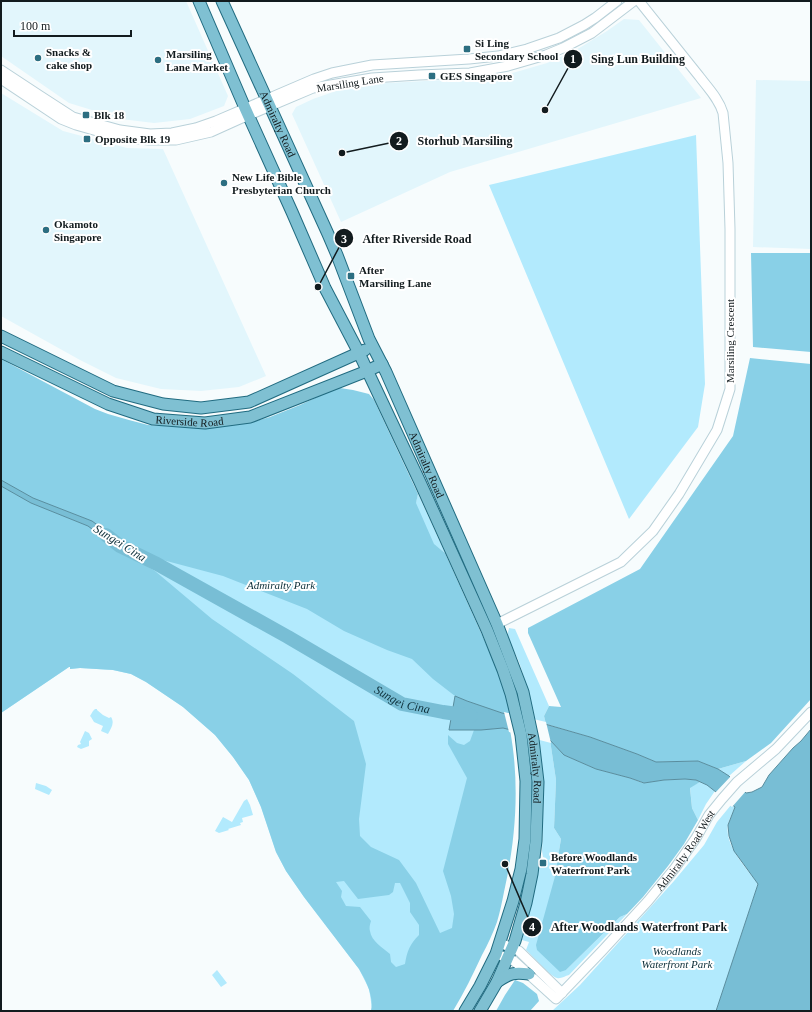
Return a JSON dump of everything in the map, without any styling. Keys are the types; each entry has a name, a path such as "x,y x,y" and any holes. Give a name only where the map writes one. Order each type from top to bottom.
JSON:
{"main road":[{"name":"Admiralty Road","path":"200,1 247,112 325,288 359,353 487,630 511,694 521,735 526,781 524,839 521,869 513,901 498,948"},
{"name":"Admiralty Road","path":"222,1 267,103 337,254 373,346 497,624 523,692 533,738 538,782 535,849 532,874 526,904 513,948"},
{"name":"Riverside Road","path":"1,336 112,391 164,404 201,408 249,402 373,346"},
{"name":"Riverside Road","path":"1,352 108,404 153,419 205,423 250,417 382,364"},
{"path":"465,1011 480,986 498,948"},
{"path":"480,1011 497,982 513,948"},
{"path":"497,982 513,973 529,974"}],"street":[{"name":"Marsiling Lane","path":"1,79 73,117 120,130 150,134 172,132 196,128 216,120 247,112 314,79 332,73 372,65 469,60 505,55 528,49 559,38 584,25 617,1"},
{"name":"Marsiling Lane","path":"267,103 313,88 372,78 419,74 470,73 508,66 564,48 592,33 634,1"},
{"name":"Marsiling Crescent","path":"497,624 621,562 653,531 679,494 717,430 730,389 730,229 728,163 723,113 713,95 639,1"},
{"name":"Marsiling Lane","path":"1,70 37,98"},
{"name":"Admiralty Road West","path":"559,996 648,901 675,868 696,838 709,815 737,782 776,749 811,712"},
{"path":"498,948 513,948 519,951 559,996"},
{"path":"498,948 508,958 559,996"}],"shaded area":[{"path":"1,1 186,1 228,96 224,106 190,119 154,123 121,119 69,103 1,56"},
{"path":"624,19 639,20 701,98 450,172 341,222 292,114 296,107 336,91 368,84 482,78 505,75 547,63 576,50"},
{"path":"756,80 811,81 811,249 753,247"},
{"path":"1,93 63,131 127,148 163,149 266,376 239,387 201,391 161,389 116,378 80,360 1,316"}],"green space":[{"path":"696,135 705,384 698,427 629,519 489,185"},
{"path":"751,253 811,253 811,352 753,347"},
{"path":"750,358 811,364 811,699 771,743 746,761 718,769 698,761 656,762 590,737 546,724 544,716 549,706 561,707 528,633 528,628 640,569 733,436"},
{"path":"1,359 95,409 148,425 209,427 249,423 270,417 340,388 369,394 374,400 418,494 416,503 434,544 445,553 491,655 503,686 510,713 502,713 455,696 433,679 412,659 344,631 307,609 223,576 159,559 122,543 92,521 33,498 1,480"},
{"name":"Admiralty Park","path":"1,367 64,403 416,502 418,494 445,553 436,546 492,670 511,740 492,926 371,1011 372,1008 369,989 359,969 286,871 276,852 261,807 249,780 215,735 183,707 146,682 131,674 113,670 80,668 70,669 69,667 1,713"},
{"path":"1,486 31,503 88,526 118,549 155,571 212,619 293,674 354,721 366,764 359,819 360,836 371,847 399,860 416,883 440,933 452,928 454,914 451,896 443,871 467,778 448,744 448,735 457,743 464,745 470,741 474,730 503,728 510,730 516,791 514,831 508,872 497,922 488,943 453,1011 371,1011 372,1005 370,994 367,984 359,969 286,871 276,852 261,807 249,780 215,735 183,707 146,682 131,674 113,670 80,668 70,669 69,667 1,713","holes":["344,881 358,899 389,895 393,892 395,883 400,883 410,903 410,912 419,925 419,935 409,948 405,964 396,967 391,962 390,954 378,944 371,935 371,921 360,907 346,906 341,897 342,891 336,882"]},
{"path":"509,628 515,629 549,706 544,716 550,740 556,780 554,828 561,839 554,880 566,970 620,917 627,914 569,975 560,978 550,974 526,950 529,942 522,940 538,868 545,867 546,858 543,857 542,851 543,795 539,739 529,693 519,661 509,640"},
{"path":"95,709 109,718 111,717 113,723 108,734 101,731 103,726 94,722 90,716"},
{"path":"85,731 89,733 92,739 89,741 89,746 81,749 77,747 81,744 80,742"},
{"path":"550,740 564,755 596,769 643,783 685,779 700,782 690,788 692,808 698,820 684,844 668,866 627,914 620,917 566,970 560,972 537,950 536,945 554,880 561,839 554,828 556,780"},
{"path":"746,761 729,776 718,769"},
{"path":"700,782 715,791 698,820 692,808 690,787"},
{"path":"36,783 46,786 52,790 49,795 35,789"},
{"path":"247,799 253,815 242,818 243,822 240,823 241,825 219,833 215,831 223,817 232,822 244,801"},
{"name":"Woodlands Waterfront Park","path":"731,805 735,807 728,824 729,840 737,856 758,884 716,1011 552,1011 580,985 674,881 704,845 717,822"},
{"path":"217,970 227,983 221,987 212,975"},
{"path":"515,980 523,983 537,994 539,1001 530,1011 496,1011 505,995"}],"water":[{"path":"1,480 33,498 92,521 122,543 118,549 88,526 31,503 1,486"},
{"path":"455,696 502,713 590,737 656,762 698,761 718,769 729,776 746,793 762,787 769,775 811,729 811,1011 716,1011 758,884 734,851 729,836 728,825 735,807 707,785 696,780 664,780 644,783 596,769 564,755 550,740 503,728 449,730"}],"pier":[{"path":"504,712 546,722 551,743 509,732"},
{"path":"731,776 746,791 732,807 715,793"}],"waterway":[{"name":"Sungei Cina","path":"106,535 120,546 157,564 288,637 402,704 471,716"}],"place":[{"name":"Si Ling Secondary School","path":"467,49"},
{"name":"Snacks & cake shop","path":"38,58"},
{"name":"Marsiling Lane Market","path":"158,60"},
{"name":"GES Singapore","path":"432,76"},
{"name":"Sing Lun Building","path":"545,110"},
{"name":"Blk 18","path":"86,115"},
{"name":"Opposite Blk 19","path":"87,139"},
{"name":"Storhub Marsiling","path":"342,153"},
{"name":"New Life Bible Presbyterian Church","path":"224,183"},
{"name":"Okamoto Singapore","path":"46,230"},
{"name":"After Marsiling Lane","path":"351,276"},
{"name":"After Riverside Road","path":"318,287"},
{"name":"Before Woodlands Waterfront Park","path":"543,863"},
{"name":"After Woodlands Waterfront Park","path":"505,864"}]}
